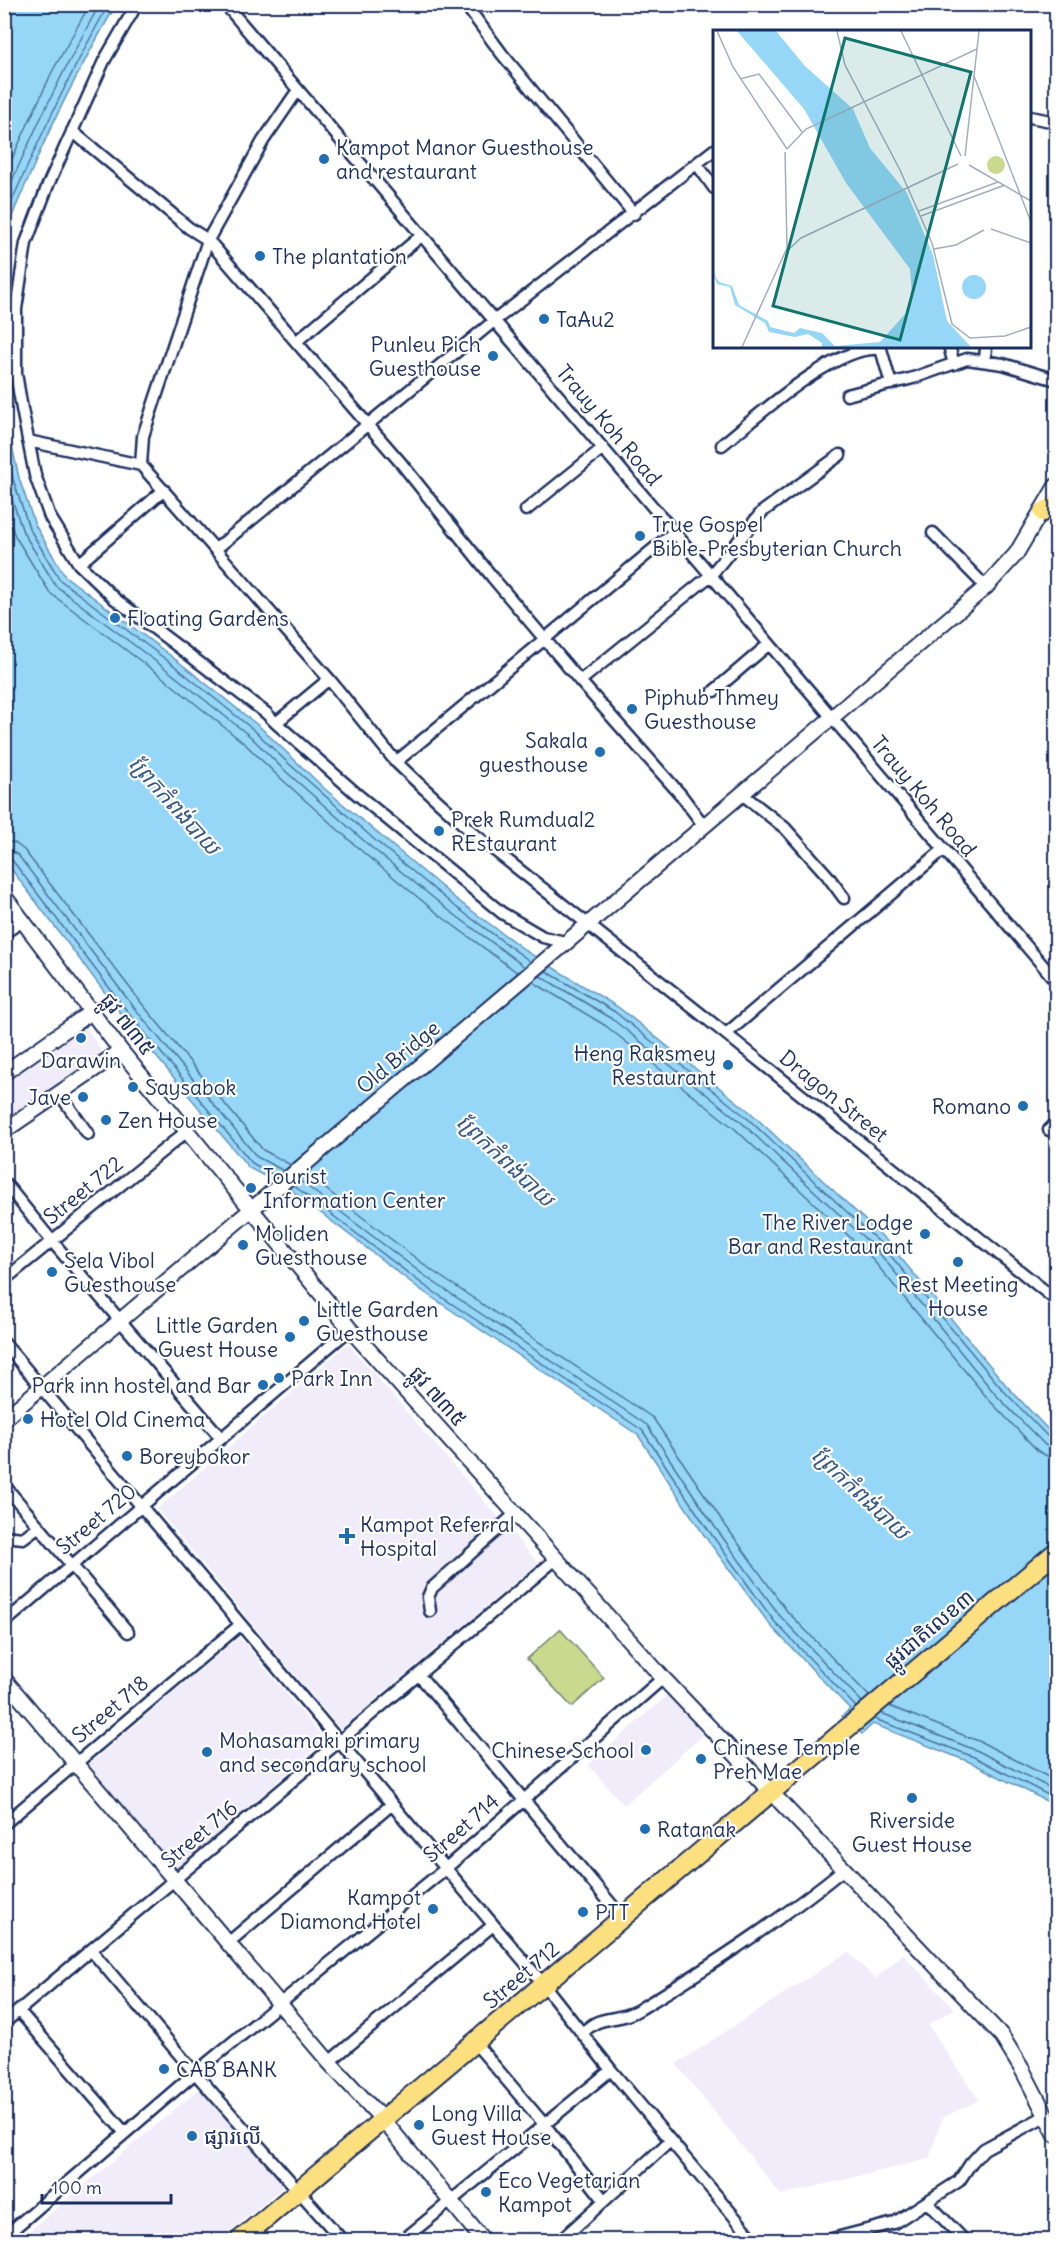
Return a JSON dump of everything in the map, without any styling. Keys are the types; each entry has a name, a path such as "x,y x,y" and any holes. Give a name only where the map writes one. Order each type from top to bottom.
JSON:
{"highway":[{"name":"ផ្លូវជាតិលេខ៣","path":"830,1741 1056,1552"},
{"name":"Street 712","path":"240,2241 773,1792 830,1741"}],"street":[{"path":"137,4 104,61 48,185 26,243 16,309 16,373 35,475 50,517 79,564 115,599 266,713 367,803 502,913 543,937 562,944"},
{"name":"Trauy Koh Road","path":"225,4 1056,981"},
{"path":"465,4 502,54 634,214"},
{"path":"28,441 141,465 143,436 208,240 268,133 298,90"},
{"path":"1031,117 1056,122"},
{"path":"72,131 189,228 208,240 368,424 579,681 668,780 704,826"},
{"path":"216,548 494,321 713,151"},
{"path":"697,164 713,187"},
{"path":"297,341 421,236"},
{"path":"950,348 954,364"},
{"path":"985,361 986,348"},
{"path":"722,445 804,380 832,361 855,353 881,349 891,384"},
{"path":"848,395 968,360 1003,364 1056,380"},
{"path":"526,510 603,448"},
{"path":"579,681 711,575 762,512 840,454"},
{"name":"Dragon Street","path":"141,465 330,679 396,762 474,834 1056,1300"},
{"name":"Old Bridge","path":"4,1419 986,586 1016,554 1050,509 1056,486"},
{"path":"79,564 164,490"},
{"path":"396,762 675,532"},
{"path":"933,533 986,586"},
{"path":"714,691 769,644"},
{"path":"276,723 330,679"},
{"path":"742,794 785,828 827,875 844,898"},
{"path":"726,1034 944,849"},
{"name":"ផ្លូវ ៧៣៥","path":"4,896 121,1051 350,1329 663,1678 1001,2035 1023,2070 1056,2135"},
{"path":"4,933 23,921"},
{"path":"4,1073 91,1012"},
{"path":"4,1131 121,1051"},
{"path":"59,1093 88,1134"},
{"name":"Street 722","path":"4,1280 187,1131"},
{"path":"4,1182 220,1438"},
{"name":"Street 720","path":"4,1623 350,1329"},
{"path":"4,1343 142,1505 492,1926 544,1985 611,2070 754,2241"},
{"path":"4,1485 128,1632"},
{"path":"430,1611 428,1597 432,1588 515,1514"},
{"path":"4,1536 23,1538 39,1526"},
{"name":"Street 716","path":"4,2023 556,1559"},
{"name":"Street 718","path":"4,1824 240,1625"},
{"path":"419,1675 622,1917"},
{"name":"Street 714","path":"4,2237 195,2073 445,1869 663,1678"},
{"path":"4,1679 329,2062 383,2120 483,2241"},
{"path":"228,1943 391,1805"},
{"path":"582,2033 602,2020 613,2020 637,2011 765,1930 845,1868"},
{"path":"329,2062 492,1926"},
{"path":"91,1950 342,2241"},
{"path":"19,2011 125,2133"},
{"path":"475,2043 544,2124 604,2200"},
{"path":"403,2241 611,2070"},
{"path":"828,2241 888,2226 928,2203 959,2181 970,2163 984,2150 1047,2115"},
{"path":"561,2241 670,2140"},
{"path":"928,2203 963,2239"}],"shaded area":[{"path":"85,1025 104,1055 5,1123 5,1081"},
{"name":"Kampot Referral Hospital","path":"348,1344 538,1563 340,1729 157,1509"},
{"name":"Mohasamaki primary and secondary school","path":"239,1637 325,1740 176,1869 89,1764"},
{"name":"Chinese School","path":"668,1695 703,1735 624,1805 588,1765"},
{"path":"848,1952 875,1979 903,1954 954,2009 928,2025 979,2100 942,2118 929,2159 781,2195 676,2064"},
{"name":"ផ្សារលើ","path":"200,2088 285,2185 220,2240 19,2240"}],"green space":[{"path":"560,1629 604,1678 572,1707 527,1659"}],"water":[{"path":"5,4 116,5 49,133 15,209 5,241"},
{"name":"ព្រែកកំពង់បាយ","path":"4,409 19,478 35,525 65,576 179,662 260,727 325,789 456,899 529,953 618,1007 750,1112 885,1239 1006,1385 1056,1438 1056,1806 972,1763 873,1724 862,1734 842,1716 850,1709 770,1625 704,1535 638,1435 421,1290 291,1190 249,1168 125,1019 5,861"}],"place":[{"name":"Kampot Manor Guesthouse and restaurant","path":"324,159"},
{"name":"The plantation","path":"260,256"},
{"name":"TaAu2","path":"544,319"},
{"name":"Punleu Pich Guesthouse","path":"493,356"},
{"name":"True Gospel Bible-Presbyterian Church","path":"640,536"},
{"name":"Floating Gardens","path":"115,618"},
{"name":"Piphub Thmey Guesthouse","path":"632,709"},
{"name":"Sakala guesthouse","path":"600,752"},
{"name":"Prek Rumdual2 REstaurant","path":"439,831"},
{"name":"Darawin","path":"81,1038"},
{"name":"Heng Raksmey Restaurant","path":"728,1065"},
{"name":"Saysabok","path":"133,1087"},
{"name":"Jave","path":"83,1097"},
{"name":"Romano","path":"1023,1106"},
{"name":"Zen House","path":"106,1120"},
{"name":"Tourist Information Center","path":"251,1188"},
{"name":"The River Lodge Bar and Restaurant","path":"925,1234"},
{"name":"Moliden Guesthouse","path":"243,1245"},
{"name":"Rest Meeting House","path":"958,1262"},
{"name":"Sela Vibol Guesthouse","path":"52,1272"},
{"name":"Little Garden Guesthouse","path":"304,1321"},
{"name":"Little Garden Guest House","path":"290,1337"},
{"name":"Park Inn","path":"279,1378"},
{"name":"Park inn hostel and Bar","path":"263,1385"},
{"name":"Hotel Old Cinema","path":"28,1419"},
{"name":"Boreybokor","path":"127,1456"},
{"name":"Kampot Referral Hospital","path":"347,1536"},
{"name":"Chinese School","path":"646,1750"},
{"name":"Mohasamaki primary and secondary school","path":"207,1752"},
{"name":"Chinese Temple Preh Mae","path":"701,1759"},
{"name":"Riverside Guest House","path":"912,1798"},
{"name":"Ratanak","path":"645,1829"},
{"name":"Kampot Diamond Hotel","path":"433,1909"},
{"name":"PTT","path":"583,1912"},
{"name":"CAB BANK","path":"164,2069"},
{"name":"Long Villa Guest House","path":"419,2125"},
{"name":"ផ្សារលើ","path":"192,2136"},
{"name":"Eco Vegetarian Kampot","path":"486,2192"}]}
